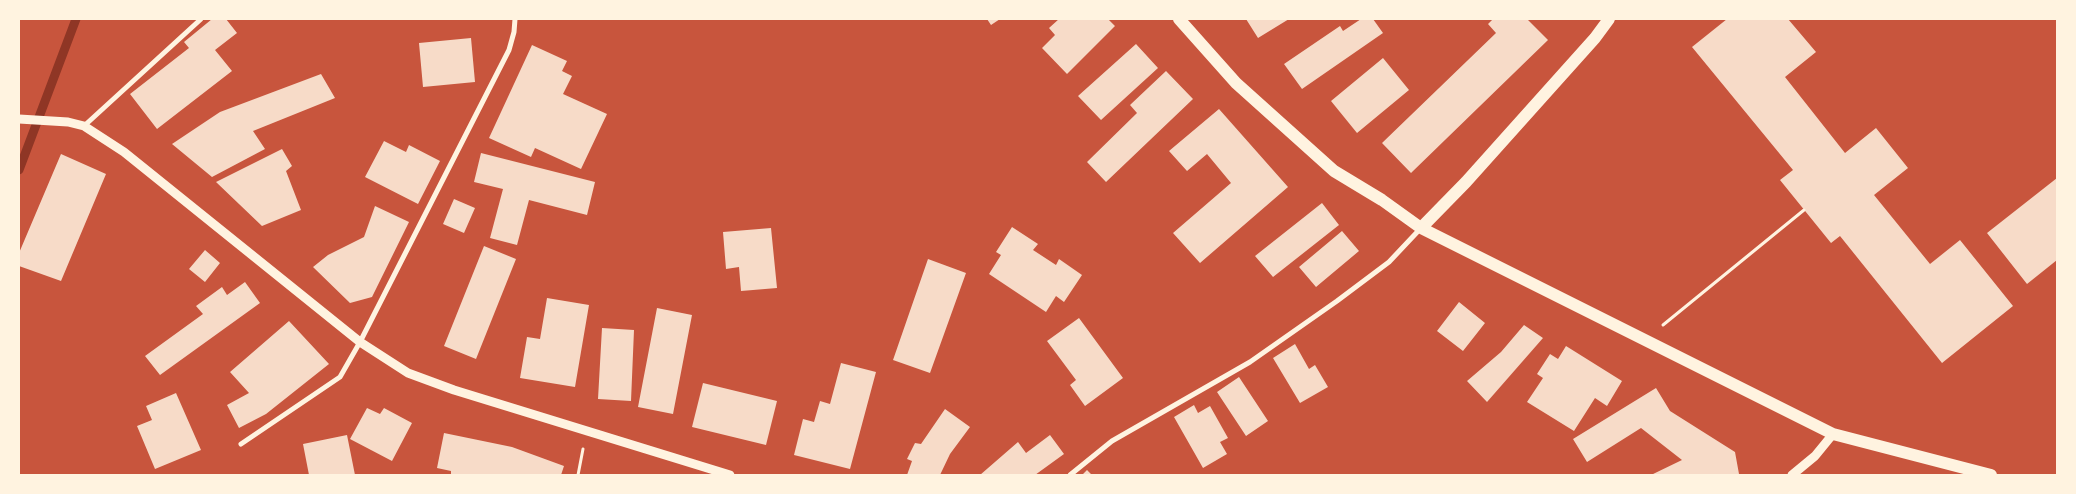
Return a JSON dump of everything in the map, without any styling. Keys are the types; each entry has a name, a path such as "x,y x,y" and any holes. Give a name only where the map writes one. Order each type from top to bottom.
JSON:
{"main road":[{"path":"1178,19 1236,83 1334,171 1382,200 1421,228 1833,434 1991,475"},
{"path":"1421,228 1466,182 1595,38 1609,19"}],"street":[{"path":"84,126 201,19"},
{"path":"240,444 340,377 360,342 509,50 514,32 514,19"},
{"path":"19,119 68,122 84,126 130,157 360,342 408,373 586,432 716,473 730,475"},
{"path":"1070,475 1112,441 1250,362 1388,262 1421,228"},
{"path":"1792,475 1815,456 1833,434"}],"path":[{"path":"1645,340 1804,210"},
{"path":"578,475 586,432"}],"building":[{"path":"212,19 226,19 237,33 215,50 232,71 157,129 130,94 189,48 184,42"},
{"path":"987,19 1000,19 991,25"},
{"path":"1059,19 1108,19 1115,26 1067,74 1042,48 1055,35 1049,28"},
{"path":"1246,19 1289,19 1258,38"},
{"path":"1361,19 1373,19 1383,33 1302,89 1284,64 1340,26 1343,31"},
{"path":"1493,19 1527,19 1548,40 1411,173 1382,143 1496,33 1488,24"},
{"path":"1727,19 1788,19 1816,52 1785,77 1845,153 1876,128 1908,168 1874,195 1930,264 1960,240 2013,306 1942,363 1840,236 1831,243 1780,180 1793,170 1692,47"},
{"path":"471,38 475,82 423,87 419,43"},
{"path":"1136,44 1158,68 1101,120 1078,96"},
{"path":"532,45 567,61 562,71 572,76 563,94 607,114 581,169 535,148 531,157 489,138"},
{"path":"1383,58 1409,90 1357,133 1331,101"},
{"path":"1166,71 1193,99 1106,182 1087,162 1137,113 1130,105"},
{"path":"321,74 335,98 253,131 265,149 212,177 172,144 220,112"},
{"path":"1219,109 1288,187 1200,263 1173,233 1231,183 1207,154 1187,171 1169,151"},
{"path":"384,141 406,152 409,145 440,161 418,204 365,177"},
{"path":"282,149 292,166 286,171 301,210 262,226 216,182"},
{"path":"481,153 595,182 587,215 529,200 517,245 490,238 503,189 474,182"},
{"path":"61,154 106,174 61,281 19,266 19,253"},
{"path":"2057,178 2057,260 2027,284 1987,233"},
{"path":"454,199 475,208 464,233 443,224"},
{"path":"1322,203 1339,225 1273,277 1255,256"},
{"path":"375,206 409,222 372,297 350,303 313,267 328,255 364,237"},
{"path":"1012,227 1038,244 1033,250 1056,265 1059,259 1082,275 1064,302 1056,296 1046,312 989,274 1001,255 996,252"},
{"path":"771,228 777,288 741,291 739,267 726,269 723,232"},
{"path":"1342,231 1359,251 1316,287 1299,267"},
{"path":"484,246 516,259 476,359 444,346"},
{"path":"205,250 220,263 205,282 189,269"},
{"path":"928,259 966,273 930,373 893,360"},
{"path":"245,282 260,303 160,375 145,356 203,314 196,306 222,287 227,295"},
{"path":"547,298 589,305 575,387 520,378 527,337 540,339"},
{"path":"1459,302 1485,323 1463,351 1437,331"},
{"path":"657,308 692,315 673,414 638,407"},
{"path":"1079,318 1123,378 1085,406 1070,385 1076,380 1047,341"},
{"path":"289,321 329,364 266,414 239,428 227,405 249,393 230,372"},
{"path":"1524,325 1543,338 1487,402 1467,381 1501,352"},
{"path":"602,328 634,330 631,401 598,399"},
{"path":"1295,344 1309,369 1315,365 1328,387 1300,403 1273,358"},
{"path":"1566,346 1622,381 1607,406 1595,398 1574,431 1527,402 1543,378 1537,374 1550,354 1558,359"},
{"path":"841,363 876,372 850,469 794,455 803,419 814,422 820,401 830,404"},
{"path":"1239,377 1268,421 1246,436 1217,392"},
{"path":"703,383 777,401 766,445 692,427"},
{"path":"1656,388 1670,411 1735,452 1739,474 1651,475 1682,460 1641,428 1587,462 1573,439"},
{"path":"176,393 201,450 155,469 137,426 152,420 146,406"},
{"path":"1194,405 1198,413 1210,406 1228,438 1220,442 1227,454 1203,468 1174,417"},
{"path":"367,408 380,414 384,408 412,423 392,461 350,439"},
{"path":"945,409 970,427 950,454 940,475 907,475 912,461 907,459 915,443 921,444"},
{"path":"444,433 512,447 564,466 561,475 451,475 451,471 437,468"},
{"path":"347,435 355,475 309,475 303,444"},
{"path":"1050,435 1064,454 1035,475 980,475 1018,442 1026,453"},
{"path":"1087,470 1092,475 1082,475"}],"waterway":[{"path":"19,170 76,19"}]}
